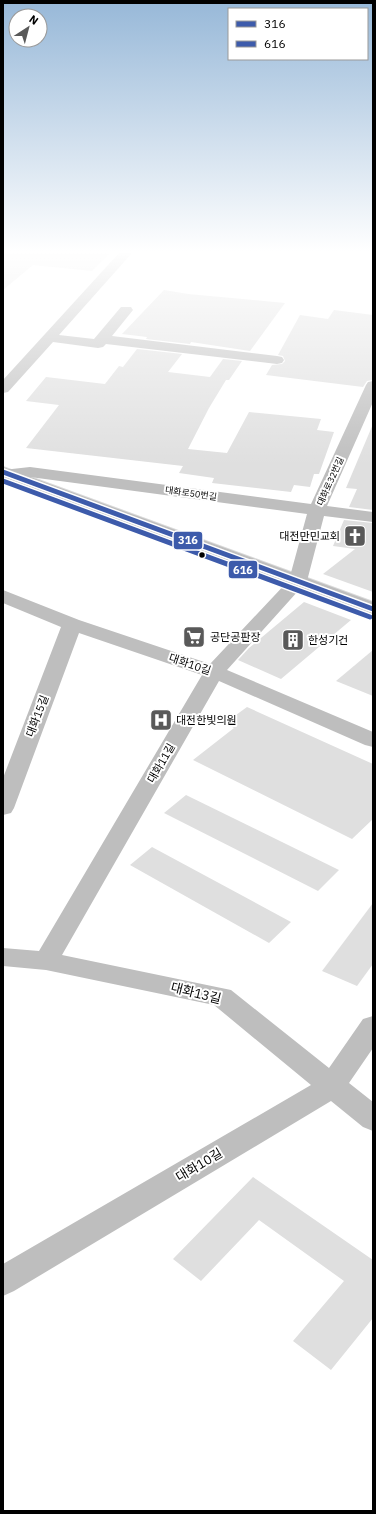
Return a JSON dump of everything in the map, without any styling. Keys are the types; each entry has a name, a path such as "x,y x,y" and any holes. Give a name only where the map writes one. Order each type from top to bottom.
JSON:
{"street":[{"path":"3,389 63,324"},
{"path":"50,338 98,344 115,324"},
{"path":"102,339 277,360"},
{"name":"대화로32번길","path":"298,581 317,510 373,384"},
{"name":"대화로50번길","path":"6,473 30,472 373,517"},
{"path":"6,473 373,609"},
{"name":"대화11길","path":"46,961 214,672 298,581"},
{"name":"대화10길","path":"3,596 72,624 214,672 373,740"},
{"name":"대화15길","path":"4,803 72,624"},
{"name":"대화13길","path":"3,957 46,961 222,997 373,1119"},
{"name":"대화10길","path":"3,1281 332,1086 373,1026"}],"building":[{"path":"132,324 270,324 250,351 191,342 190,344 146,339 147,337 122,334"},
{"path":"295,324 373,324 373,380 367,381 363,387 266,375 272,365 282,364 285,361 283,356 278,355"},
{"path":"137,349 182,354 168,372 210,377 223,359 242,361 229,380 226,380 209,408 188,449 227,453 249,412 321,419 317,430 334,432 319,474 314,474 310,487 294,485 291,492 212,483 214,478 179,473 183,466 26,448 59,405 26,401 46,377 105,384 119,366 123,367"},
{"path":"373,424 373,510 349,507 357,489 346,488"},
{"path":"344,520 373,523 373,592 323,574 355,549 333,546"},
{"name":"한성기건","path":"304,602 351,620 281,679 238,660 249,648"},
{"path":"373,650 373,696 336,681"},
{"path":"247,707 373,764 373,819 352,839 193,760 234,728 225,723"},
{"path":"186,795 339,870 318,891 164,813"},
{"path":"152,847 291,922 269,943 130,865"},
{"path":"373,903 373,964 357,986 322,971"},
{"path":"253,1177 373,1260 373,1318 331,1370 293,1341 344,1281 259,1220 201,1281 173,1259"}],"transit line":[{"name":"316","path":"3,472 373,609"},
{"name":"616","path":"3,481 370,617"}],"place":[{"name":"대전만민교회","path":"355,536"},
{"name":"공단공판장","path":"194,637"},
{"name":"한성기건","path":"293,640"},
{"name":"대전한빛의원","path":"161,720"}]}
